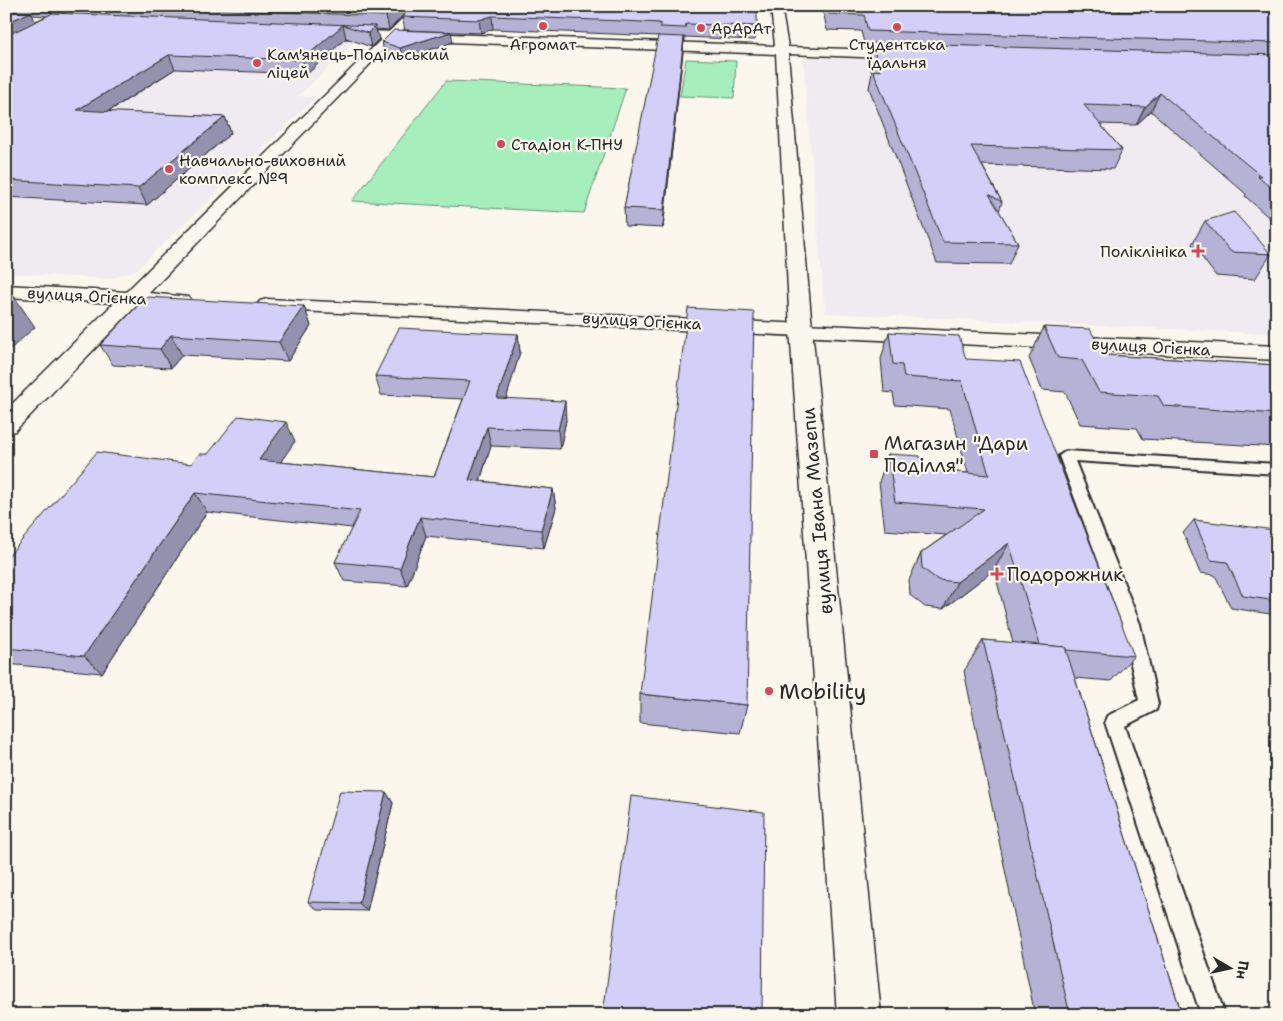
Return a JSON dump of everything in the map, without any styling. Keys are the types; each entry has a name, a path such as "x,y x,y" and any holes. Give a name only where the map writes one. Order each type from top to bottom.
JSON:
{"street":[{"path":"6,425 130,298 394,36 421,6"},
{"name":"вулиця Івана Мазепи","path":"776,6 782,51 801,328 859,1015"},
{"path":"325,33 920,55"},
{"name":"вулиця Огієнка","path":"6,291 199,302"},
{"name":"вулиця Огієнка","path":"248,304 801,328 1277,353"}],"lane":[{"path":"1213,1015 1114,722 1149,704 1131,624 1066,456 1277,469"}],"shaded area":[{"path":"219,38 355,42 298,96 316,97 136,270 110,279 6,273 6,114"},
{"path":"803,57 1277,71 1277,334 825,313"}],"green space":[{"path":"686,59 736,61 734,98 680,96"},
{"name":"Стадіон К-ПНУ","path":"446,81 626,88 584,213 352,201"}],"building":[{"path":"132,6 396,6 386,16"},
{"path":"413,6 757,6 757,26 686,24 685,28 660,27 660,23 622,21 492,16 479,20 402,17"},
{"path":"827,6 1042,6 1041,9 1143,12 1138,6 1277,6 1277,43 868,31 864,15 829,14"},
{"path":"6,11 31,12 6,23"},
{"path":"53,13 375,26 368,33 343,25 302,60 169,55 77,110 225,117 138,188 6,180 6,36"},
{"path":"394,30 451,32 400,48 382,42"},
{"path":"658,36 684,37 664,210 624,208"},
{"path":"872,43 1277,55 1277,193 1257,176 1261,176 1160,93 1145,107 1084,105 1122,150 971,146 1002,202 989,194 1018,243 943,242 873,70 880,71"},
{"path":"1234,212 1271,254 1231,252 1205,221"},
{"path":"6,295 13,295 6,300"},
{"path":"146,297 304,306 279,342 171,335 160,349 100,345"},
{"path":"688,308 754,312 747,705 640,694"},
{"path":"1044,327 1090,329 1104,355 1277,365 1277,414 1164,406 1158,396 1099,392 1082,360 1058,358"},
{"path":"399,328 518,334 497,398 565,401 558,430 487,427 469,480 553,489 541,530 420,517 400,568 335,562 360,511 195,493 84,656 6,648 6,559 97,452 191,464 199,454 208,454 238,416 286,422 259,460 434,477 470,381 375,376"},
{"path":"889,332 959,336 966,359 1020,362 1134,656 1066,650 1065,647 1040,645 1009,543 957,582 938,580 922,568 921,553 984,509 895,502 888,454 920,456 923,469 989,475 962,381 904,377 902,365 893,364"},
{"path":"1194,520 1275,530 1277,533 1277,601 1243,596 1227,562 1211,560"},
{"path":"983,640 1065,647 1182,1015 1070,1015"},
{"path":"340,791 386,792 359,903 308,902"},
{"path":"631,796 764,812 762,1015 603,1015"}],"place":[{"name":"Агромат","path":"543,26"},
{"name":"Студентська їдальня","path":"897,27"},
{"name":"АрАрАт","path":"701,28"},
{"name":"Кам'янець-Подільський ліцей","path":"257,63"},
{"name":"Стадіон К-ПНУ","path":"501,144"},
{"name":"Навчально-виховний комплекс №9","path":"169,169"},
{"name":"Поліклініка","path":"1198,251"},
{"name":"Магазин \"Дари Поділля\"","path":"874,454"},
{"name":"Подорожник","path":"997,574"},
{"name":"Mobility","path":"769,691"}]}
